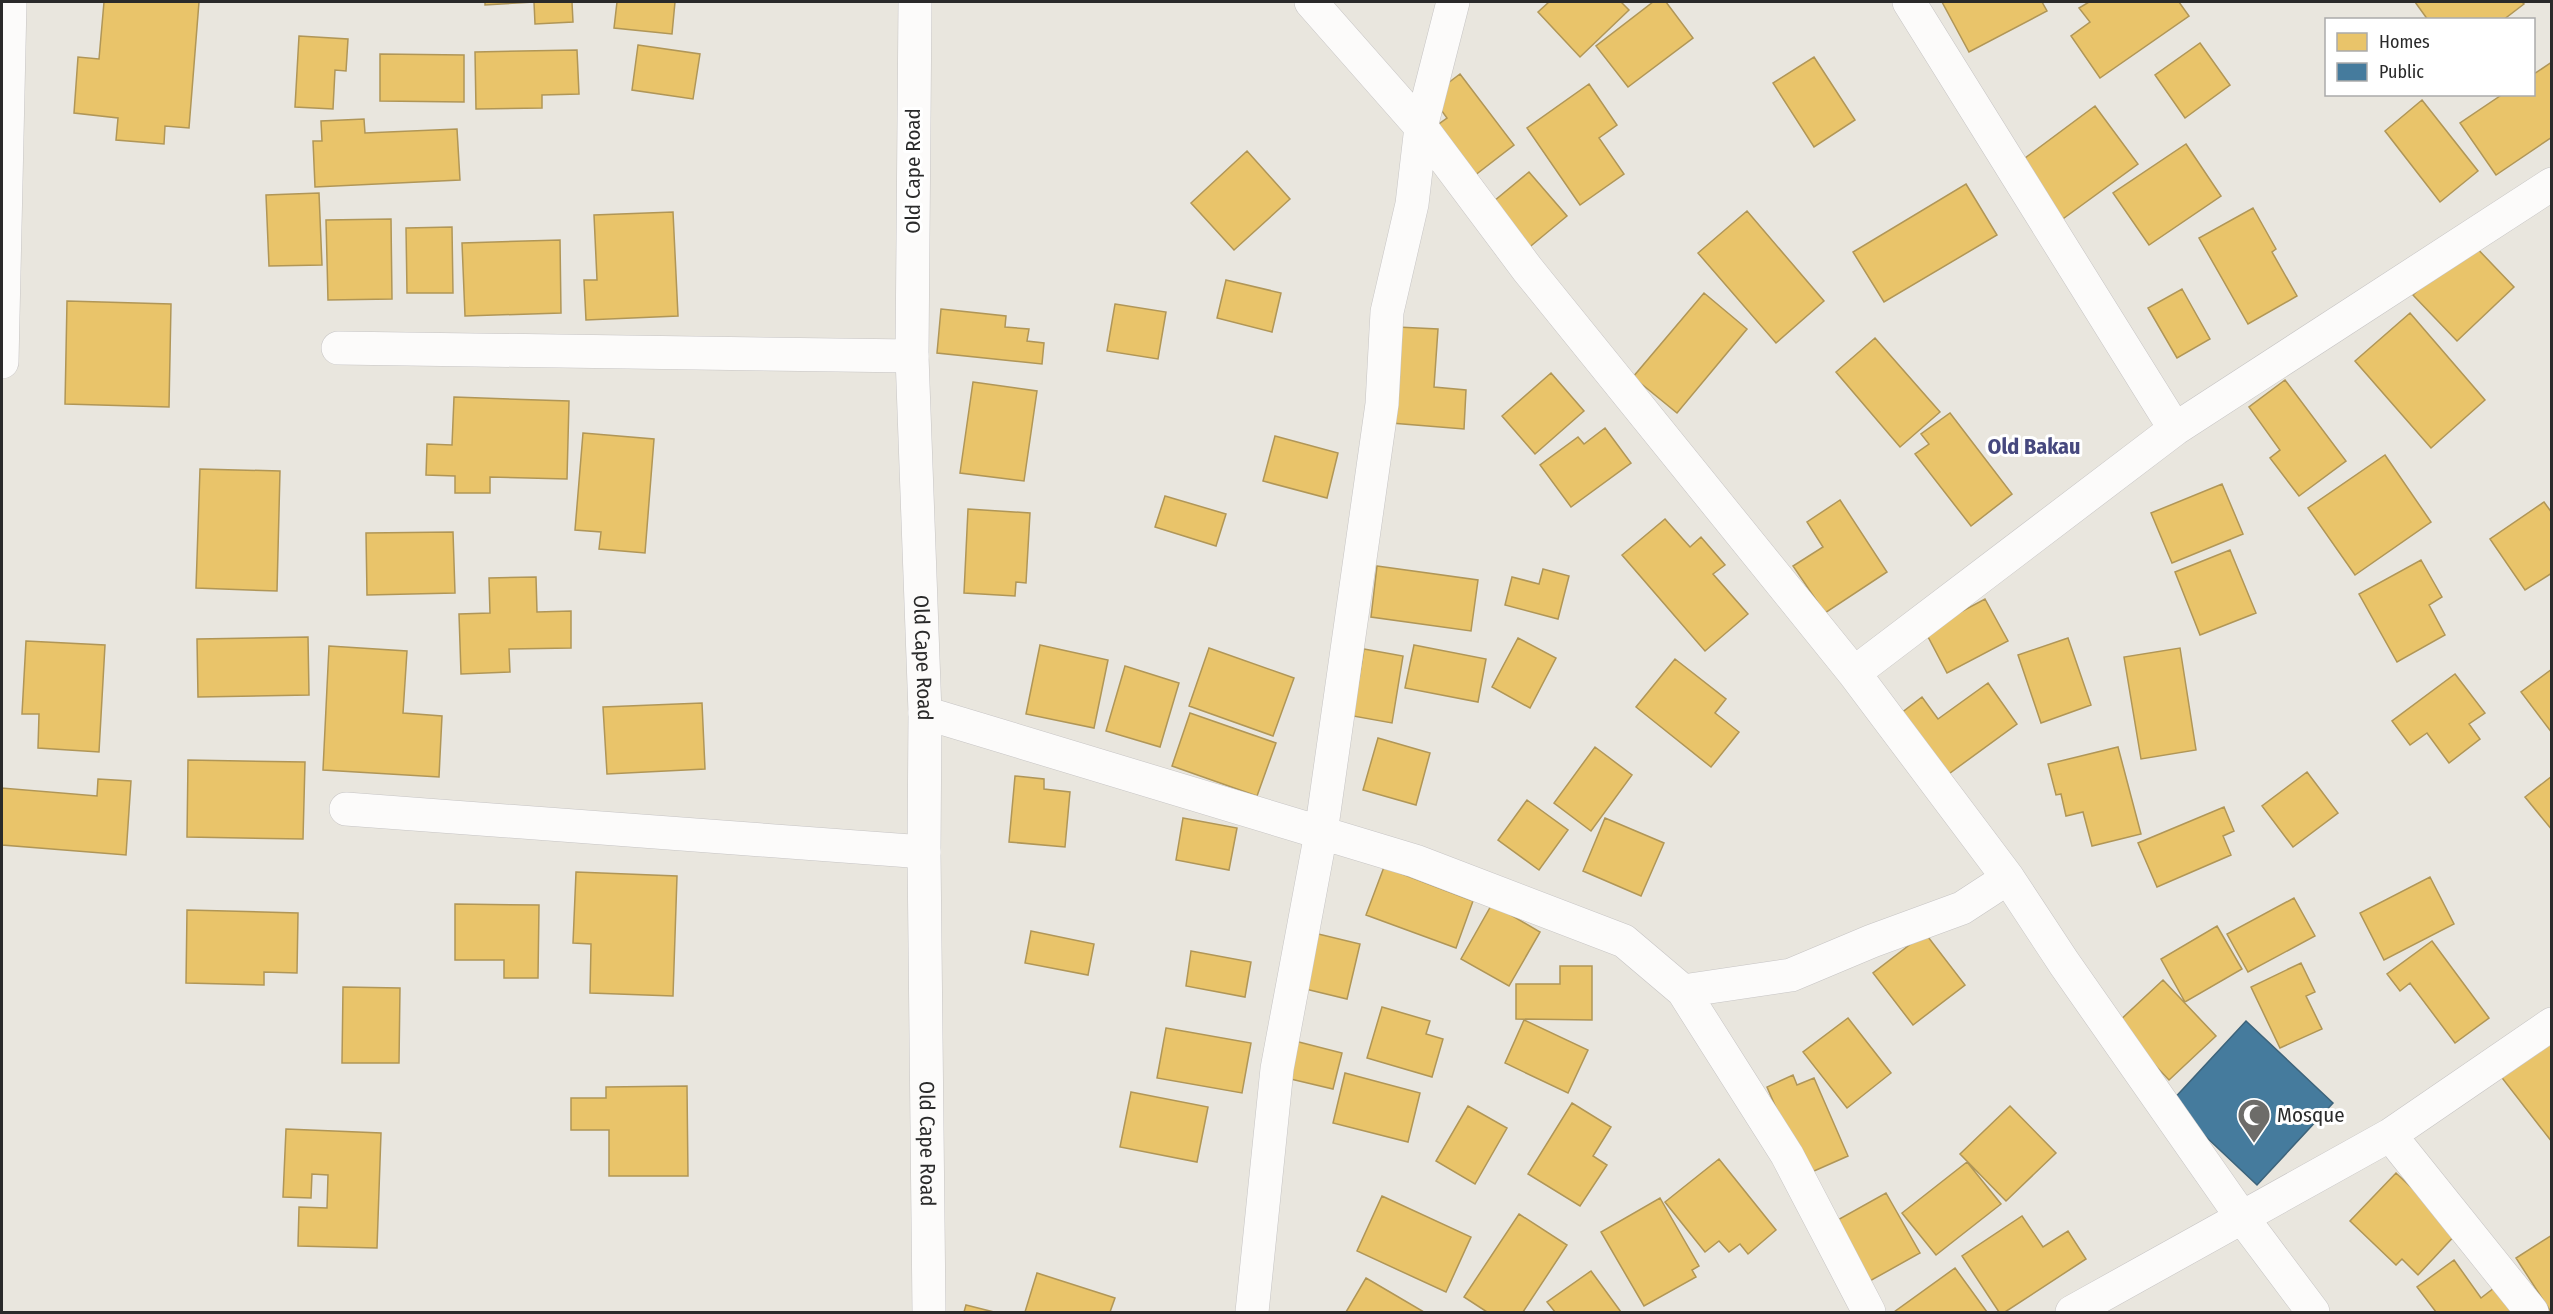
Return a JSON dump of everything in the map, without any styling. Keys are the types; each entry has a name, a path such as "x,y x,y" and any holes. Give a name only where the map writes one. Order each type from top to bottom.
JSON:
{"street":[{"path":"2,362 10,2"},
{"name":"Old Cape Road","path":"915,2 912,356 925,713 924,852 929,1312"},
{"path":"1311,2 1421,127 1528,270 1854,673 2008,878 2064,963 2241,1216 2313,1312"},
{"path":"1252,1312 1277,1069 1321,833 1382,404 1387,312 1412,204 1421,127 1454,2"},
{"path":"1909,2 2175,429"},
{"path":"1854,673 2175,429 2552,184"},
{"path":"338,348 912,356"},
{"path":"925,713 1415,861 1624,940 1683,991 1787,1155 1869,1312"},
{"path":"346,809 924,852"},
{"path":"1683,991 1791,975 1872,941 1962,908 2008,878"},
{"path":"2072,1312 2390,1135 2552,1024"},
{"path":"2390,1135 2532,1312"}],"building: Homes":[{"path":"104,2 199,2 189,128 165,126 164,144 116,140 118,118 74,113 78,57 99,59"},
{"path":"485,2 534,2 485,5"},
{"path":"534,2 572,2 573,22 535,24"},
{"path":"617,2 675,2 672,34 614,28"},
{"path":"1549,2 1621,2 1629,10 1580,57 1538,12"},
{"path":"1653,2 1666,2 1693,38 1628,87 1596,46"},
{"path":"1942,2 2042,2 2047,11 1969,52"},
{"path":"2089,2 2179,2 2189,16 2100,78 2071,36 2090,22 2079,8"},
{"path":"2415,2 2522,2 2524,4 2506,18 2427,18"},
{"path":"299,36 348,39 346,71 335,70 333,109 295,107"},
{"path":"2200,43 2230,85 2185,118 2155,75"},
{"path":"638,45 700,54 693,99 632,90"},
{"path":"577,50 579,94 542,95 542,108 476,109 475,52"},
{"path":"380,54 464,55 464,102 380,101"},
{"path":"1814,57 1855,120 1814,147 1773,83"},
{"path":"2552,62 2552,137 2496,175 2460,123 2500,96 2535,96 2535,73"},
{"path":"1460,74 1514,145 1474,176 1436,126 1447,118 1431,96"},
{"path":"1589,84 1617,125 1599,138 1624,174 1580,205 1527,128"},
{"path":"2422,100 2478,171 2440,202 2385,131"},
{"path":"2095,106 2138,164 2060,221 2017,164"},
{"path":"364,119 365,133 457,129 460,180 315,187 313,141 322,141 321,121"},
{"path":"2186,144 2221,196 2149,245 2113,193"},
{"path":"1247,151 1290,199 1234,250 1191,203"},
{"path":"1529,172 1567,216 1526,250 1488,206"},
{"path":"1966,184 1997,235 1884,302 1853,252"},
{"path":"319,193 322,265 269,266 266,195"},
{"path":"2253,208 2276,249 2272,252 2297,296 2248,324 2199,238"},
{"path":"1747,211 1824,301 1776,343 1698,253"},
{"path":"673,212 678,316 586,320 584,280 597,280 594,215"},
{"path":"391,219 392,299 328,300 326,220"},
{"path":"452,227 453,293 407,293 406,228"},
{"path":"560,240 561,313 465,316 462,243"},
{"path":"2470,241 2514,287 2457,341 2413,295"},
{"path":"1226,280 1281,293 1272,332 1217,318"},
{"path":"2182,289 2210,339 2177,358 2148,308"},
{"path":"1704,293 1747,329 1677,413 1633,377"},
{"path":"67,301 171,304 169,407 65,404"},
{"path":"1115,304 1166,312 1158,359 1107,351"},
{"path":"941,309 1006,316 1005,327 1029,329 1027,341 1044,343 1042,364 937,353"},
{"path":"2410,313 2485,400 2431,448 2355,361"},
{"path":"1397,327 1438,329 1434,387 1466,390 1464,429 1391,423"},
{"path":"1875,338 1940,412 1900,447 1836,372"},
{"path":"1551,373 1584,411 1535,454 1502,416"},
{"path":"2285,380 2346,461 2299,496 2270,458 2280,450 2249,407"},
{"path":"973,382 1037,391 1024,481 960,473"},
{"path":"454,397 569,401 567,479 490,477 490,493 455,493 455,476 426,475 427,444 452,445"},
{"path":"1950,413 2012,494 1971,526 1915,454 1929,444 1921,434"},
{"path":"1605,428 1631,463 1571,507 1540,465 1578,437 1584,444"},
{"path":"583,433 654,439 645,553 599,549 601,532 575,530"},
{"path":"1275,436 1338,453 1327,498 1263,481"},
{"path":"2385,455 2431,522 2355,575 2308,508"},
{"path":"200,469 280,471 277,591 196,588"},
{"path":"2222,484 2243,534 2172,563 2151,513"},
{"path":"1165,496 1226,514 1216,546 1155,527"},
{"path":"1840,500 1887,572 1825,613 1793,566 1823,547 1807,522"},
{"path":"2544,502 2552,513 2552,573 2525,590 2490,539"},
{"path":"968,509 1030,513 1026,583 1016,582 1015,596 964,593"},
{"path":"1665,519 1690,547 1701,537 1725,565 1713,574 1748,614 1705,651 1622,555"},
{"path":"453,532 455,593 367,595 366,533"},
{"path":"2230,550 2256,613 2200,635 2175,572"},
{"path":"2421,560 2442,597 2429,605 2445,635 2397,662 2359,594"},
{"path":"1377,566 1478,580 1471,631 1371,617"},
{"path":"1543,569 1569,576 1558,619 1505,605 1512,577 1539,584"},
{"path":"536,577 537,612 571,611 571,648 509,649 510,672 461,674 459,614 490,613 489,578"},
{"path":"1985,599 2008,641 1947,673 1925,631"},
{"path":"308,637 309,695 198,697 197,639"},
{"path":"1518,638 1556,658 1530,708 1492,687"},
{"path":"2068,638 2091,705 2041,723 2018,655"},
{"path":"26,641 105,645 99,752 38,748 39,714 22,714"},
{"path":"1040,645 1108,660 1094,728 1026,714"},
{"path":"1414,645 1486,659 1478,702 1405,688"},
{"path":"329,646 407,651 403,713 442,716 439,777 323,770"},
{"path":"1209,648 1294,678 1273,736 1189,706"},
{"path":"2180,648 2196,750 2141,759 2124,657"},
{"path":"1364,649 1403,656 1392,723 1353,716"},
{"path":"1675,659 1726,699 1715,713 1739,732 1711,767 1636,707"},
{"path":"1125,666 1179,683 1160,747 1106,731"},
{"path":"2552,669 2552,733 2521,692"},
{"path":"2455,674 2485,713 2469,724 2480,739 2449,763 2427,733 2410,745 2392,721"},
{"path":"1988,683 2017,724 1946,776 1900,714 1922,697 1938,719"},
{"path":"702,703 705,769 607,774 603,707"},
{"path":"1190,713 1276,743 1257,796 1172,766"},
{"path":"1378,738 1430,753 1416,805 1363,790"},
{"path":"1595,747 1632,775 1591,831 1554,803"},
{"path":"2118,747 2141,834 2092,846 2083,812 2066,816 2061,794 2056,795 2048,764"},
{"path":"188,760 305,762 303,839 187,837"},
{"path":"2307,772 2338,813 2293,847 2262,806"},
{"path":"1015,776 1044,779 1044,789 1070,792 1065,847 1009,842"},
{"path":"2552,776 2552,830 2525,797"},
{"path":"98,779 131,781 126,855 2,845 2,788 97,796"},
{"path":"1527,800 1568,830 1539,870 1498,840"},
{"path":"2224,807 2234,831 2223,836 2231,855 2157,887 2138,843"},
{"path":"1183,818 1237,828 1229,870 1176,860"},
{"path":"1605,818 1664,843 1641,896 1583,871"},
{"path":"1384,867 1473,901 1456,948 1366,915"},
{"path":"576,872 677,876 673,996 590,993 591,944 573,943"},
{"path":"2430,877 2454,924 2384,960 2360,913"},
{"path":"2294,898 2315,936 2248,972 2227,934"},
{"path":"455,904 539,905 538,978 504,978 504,960 455,960"},
{"path":"1492,904 1540,932 1509,986 1461,959"},
{"path":"187,910 298,913 297,973 264,972 264,985 186,983"},
{"path":"2217,926 2242,969 2185,1002 2161,959"},
{"path":"1031,931 1094,944 1088,975 1025,963"},
{"path":"1310,932 1360,944 1347,999 1297,987"},
{"path":"1925,933 1965,985 1913,1025 1873,973"},
{"path":"2432,941 2489,1018 2455,1043 2410,983 2400,991 2387,974"},
{"path":"1191,951 1251,962 1245,997 1186,986"},
{"path":"2301,963 2315,992 2306,996 2322,1029 2280,1048 2251,987"},
{"path":"1560,966 1592,966 1592,1020 1516,1019 1516,984 1560,984"},
{"path":"2163,980 2216,1036 2169,1080 2116,1024"},
{"path":"343,987 400,988 399,1063 342,1063"},
{"path":"1382,1007 1430,1021 1426,1034 1443,1039 1432,1077 1367,1058"},
{"path":"1848,1018 1891,1073 1847,1108 1803,1052"},
{"path":"1524,1020 1588,1050 1568,1093 1505,1063"},
{"path":"1166,1028 1251,1043 1242,1093 1157,1078"},
{"path":"2546,1038 2552,1045 2552,1142 2499,1074"},
{"path":"1291,1040 1342,1053 1333,1089 1282,1077"},
{"path":"1345,1073 1420,1093 1408,1142 1333,1123"},
{"path":"1793,1075 1797,1085 1814,1078 1848,1156 1805,1175 1767,1087"},
{"path":"687,1086 688,1176 609,1176 609,1130 571,1130 571,1098 606,1098 606,1087"},
{"path":"1131,1092 1208,1107 1197,1162 1120,1147"},
{"path":"1572,1103 1611,1127 1593,1156 1607,1165 1580,1206 1528,1174"},
{"path":"1468,1106 1507,1128 1475,1184 1436,1161"},
{"path":"2010,1106 2056,1153 2006,1201 1960,1154"},
{"path":"286,1129 381,1133 377,1248 298,1246 299,1207 327,1208 328,1175 312,1174 311,1198 283,1197"},
{"path":"1719,1159 1776,1230 1748,1254 1740,1244 1729,1252 1719,1241 1705,1252 1665,1202"},
{"path":"1967,1162 2001,1204 1936,1255 1902,1213"},
{"path":"2396,1173 2458,1232 2418,1275 2402,1259 2396,1265 2350,1221"},
{"path":"1886,1193 1920,1253 1868,1282 1834,1222"},
{"path":"1382,1196 1471,1237 1446,1292 1357,1251"},
{"path":"1660,1198 1699,1266 1692,1270 1696,1277 1644,1306 1601,1232"},
{"path":"1519,1214 1567,1245 1523,1312 1487,1312 1464,1297"},
{"path":"2022,1216 2043,1247 2068,1231 2086,1259 2005,1312 1999,1312 1962,1256"},
{"path":"2552,1235 2552,1311 2551,1312 2516,1258"},
{"path":"2454,1260 2481,1298 2494,1288 2512,1312 2436,1312 2417,1287"},
{"path":"1955,1268 1987,1312 1894,1312"},
{"path":"1591,1271 1621,1312 1555,1312 1547,1302"},
{"path":"1037,1273 1115,1298 1110,1312 1025,1312"},
{"path":"1366,1278 1424,1312 1346,1312"},
{"path":"966,1305 994,1312 964,1312"}],"building: Public":[{"name":"Mosque","path":"2246,1021 2333,1103 2257,1185 2170,1103"}],"place":[{"name":"Mosque","path":"2254,1144"}],"district":[{"name":"Old Bakau","path":"2034,446"}]}
